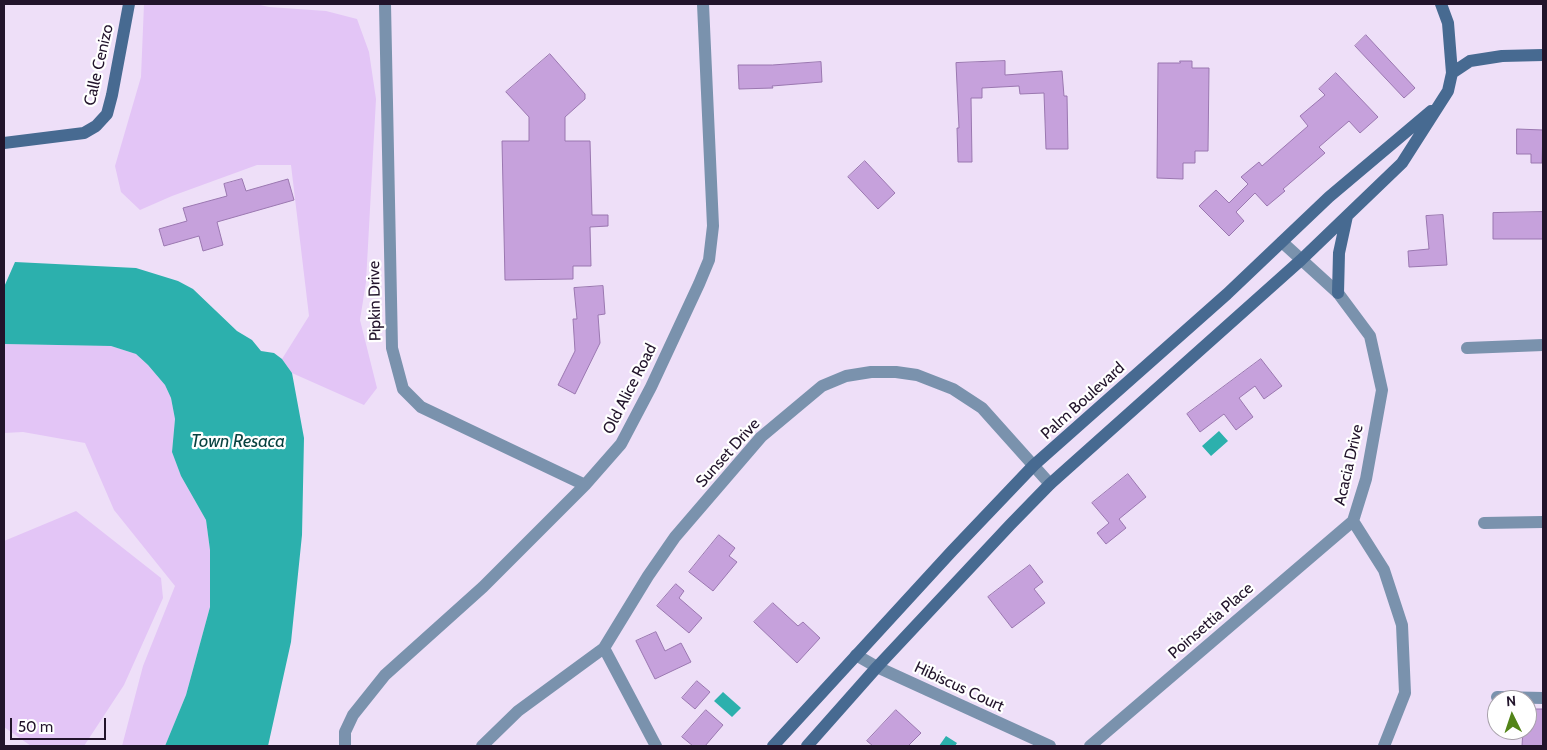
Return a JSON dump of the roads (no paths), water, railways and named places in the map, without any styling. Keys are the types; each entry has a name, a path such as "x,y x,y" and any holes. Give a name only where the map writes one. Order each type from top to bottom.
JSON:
{"main road":[{"name":"Calle Cenizo","path":"4,143 84,133 96,126 107,114 129,4"},
{"name":"Palm Boulevard","path":"807,746 877,667 1050,484 1301,260 1402,163 1448,91 1452,73 1448,23 1440,4"},
{"path":"1452,73 1470,61 1502,56 1543,55"},
{"name":"Palm Boulevard","path":"773,746 952,551 1034,466 1227,294 1329,197 1439,105"},
{"path":"1338,293 1339,253 1347,216"}],"street":[{"name":"Pipkin Drive","path":"384,4 392,348 403,389 421,407 586,485"},
{"name":"Old Alice Road","path":"345,746 345,732 353,715 385,675 483,587 586,485 621,444 651,387 708,260 713,226 703,4"},
{"name":"Acacia Drive","path":"1282,242 1338,293 1370,336 1382,390 1366,479 1353,521 1384,570 1402,625 1404,693 1384,746"},
{"path":"1467,348 1543,344"},
{"name":"Sunset Drive","path":"482,746 518,711 604,648 648,576 675,537 760,437 822,386 846,376 871,372 896,372 917,375 953,389 982,408 1050,484"},
{"name":"Poinsettia Place","path":"1090,746 1353,521"},
{"path":"1484,523 1543,522"},
{"path":"604,648 656,746"},
{"name":"Hibiscus Court","path":"856,655 877,667 1050,746"}],"water":[{"name":"Town Resaca","path":"15,262 136,268 178,281 193,289 237,331 252,340 261,351 274,353 282,359 292,373 304,438 302,535 291,642 268,746 165,746 186,695 210,607 210,550 206,520 181,476 172,452 175,419 171,398 165,385 136,354 111,346 4,344 4,287"},
{"path":"1219,431 1228,441 1211,456 1202,446"},
{"path":"723,692 741,708 732,717 714,701"},
{"path":"946,736 957,743 955,746 939,746"}]}
